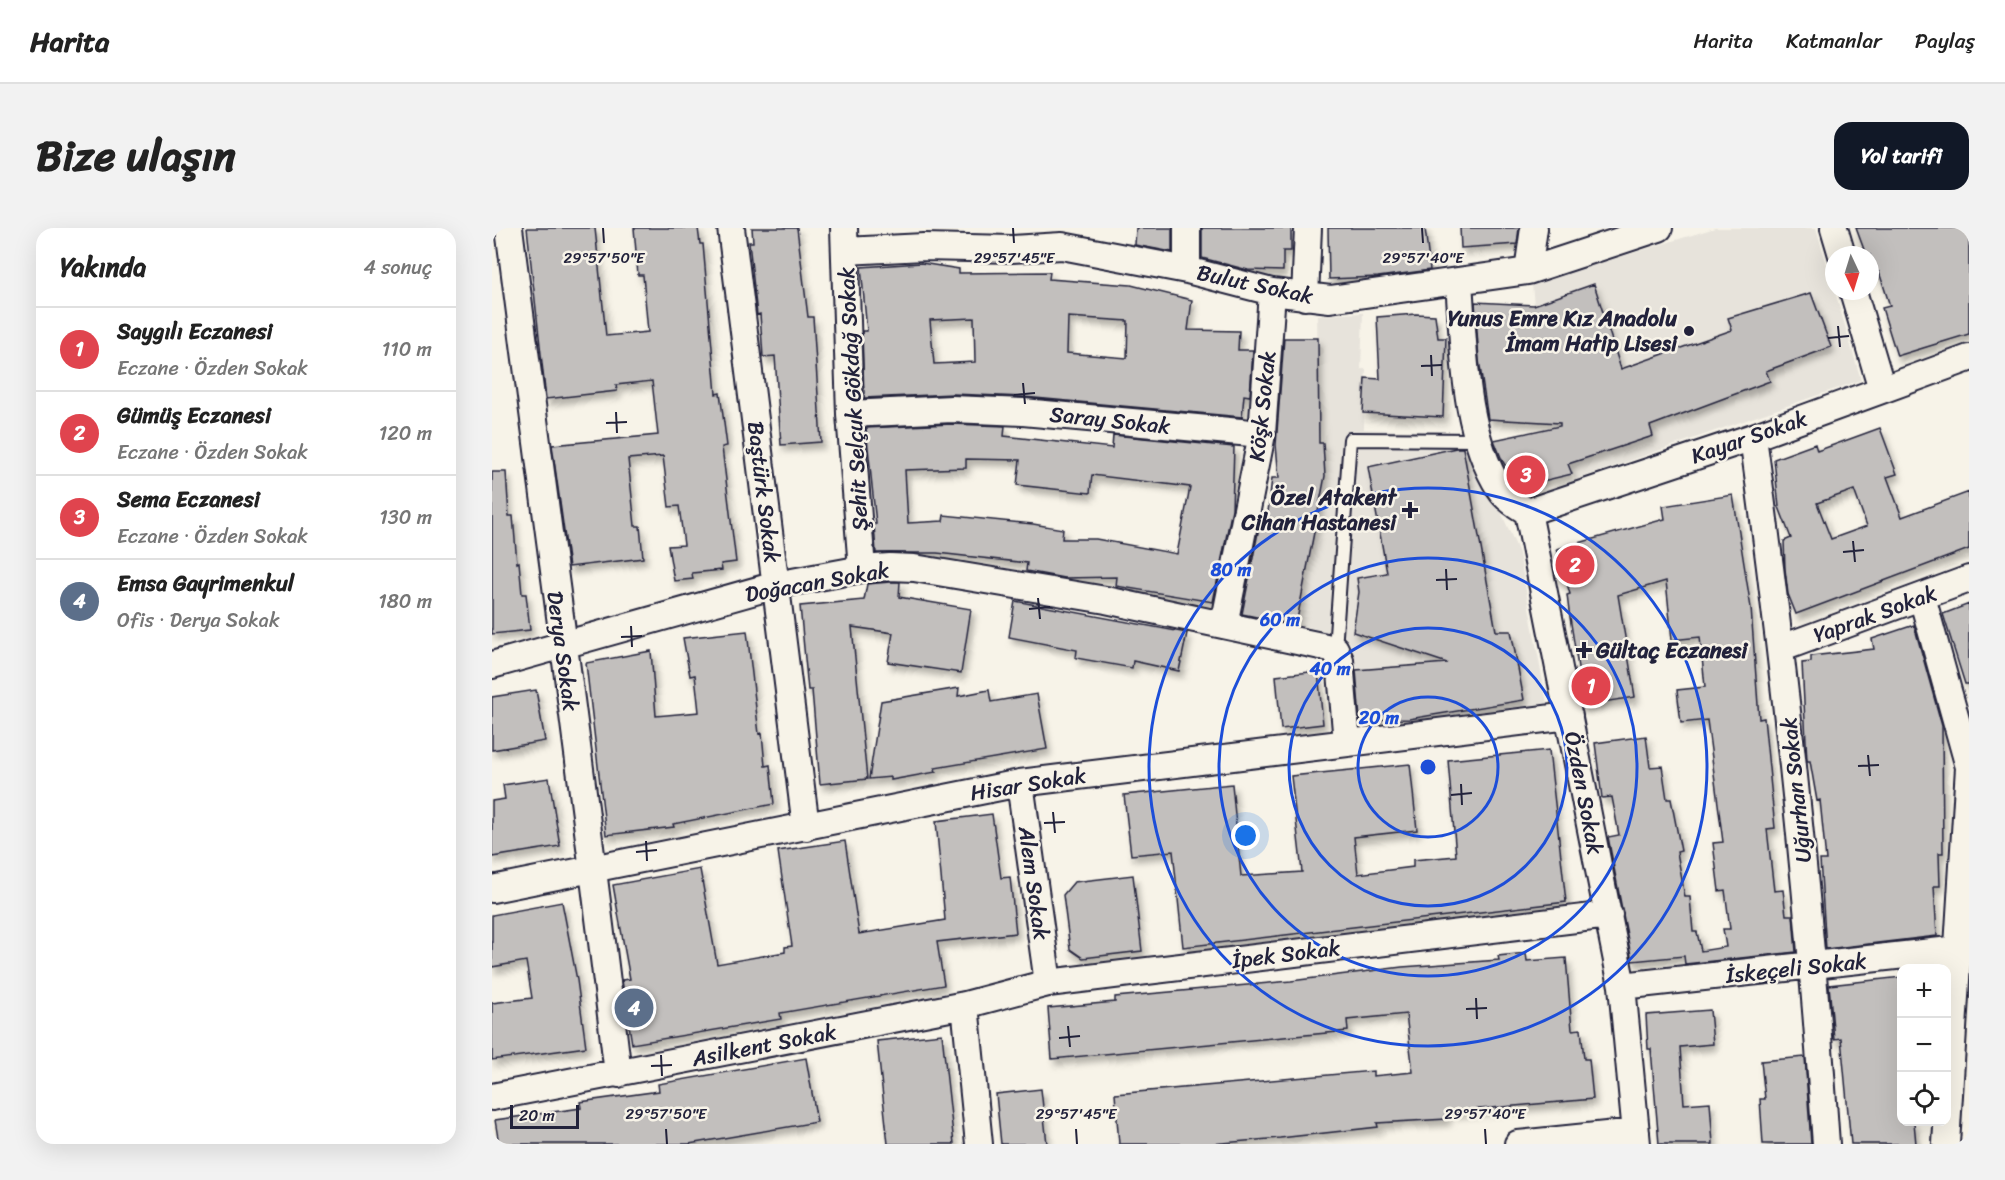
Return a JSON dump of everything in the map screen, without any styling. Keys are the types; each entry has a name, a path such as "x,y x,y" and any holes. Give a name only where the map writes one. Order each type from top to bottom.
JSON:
{"street":[{"name":"Derya Sokak","path":"509,228 562,647 594,868 618,1074"},
{"name":"Baştürk Sokak","path":"731,228 806,827"},
{"path":"1186,228 1187,270"},
{"path":"1305,297 1308,228"},
{"path":"1528,271 1533,228"},
{"name":"Bulut Sokak","path":"844,240 924,247 1012,249 1061,237 1272,292 1305,297 1358,297 1528,271 1659,228"},
{"path":"1834,228 1839,246"},
{"name":"Şehit Selçuk Gökdağ Sokak","path":"844,240 850,414 862,569"},
{"path":"1459,282 1466,372 1478,440 1500,489 1528,512"},
{"name":"Köşk Sokak","path":"1224,625 1262,434 1272,292"},
{"path":"1856,300 1882,390"},
{"name":"Kayar Sokak","path":"1528,512 1753,436 1969,358"},
{"name":"Saray Sokak","path":"850,414 952,409 1023,412 1262,434"},
{"name":"Uğurhan Sokak","path":"1753,436 1782,648 1814,967 1826,1144"},
{"name":"Özden Sokak","path":"1528,512 1622,986 1636,1138"},
{"name":"Doğacan Sokak","path":"492,665 776,585 862,569 906,568 1106,600 1335,649"},
{"name":"Yaprak Sokak","path":"1782,648 1969,579"},
{"path":"1922,597 1969,767 1964,949 1954,1141"},
{"path":"1335,649 1340,660 1347,743"},
{"name":"Hisar Sokak","path":"492,889 1020,783 1569,716"},
{"name":"Alem Sokak","path":"1020,783 1048,983"},
{"name":"İpek Sokak","path":"965,1005 1048,983 1609,915"},
{"name":"İskeçeli Sokak","path":"1622,986 1964,949"},
{"path":"965,1005 979,1144"},
{"name":"Asilkent Sokak","path":"492,1097 965,1005"},
{"path":"1518,1144 1636,1138"}],"lane":[{"path":"1335,649 1350,439 1478,440"}],"shaded area":[{"name":"Yunus Emre Kız Anadolu İmam Hatip Lisesi","path":"1715,228 1816,228 1825,258 1825,300 1837,300 1861,380 1575,480 1531,358 1534,305 1532,284"},
{"name":"Özel Atakent Cihan Hastanesi","path":"1363,313 1361,369 1366,369 1364,429 1466,432 1519,553 1547,704 1361,726 1351,644 1345,637 1296,624 1325,476 1319,415 1317,315"}],"building":[{"path":"527,228 595,228 606,336 648,332 643,275 638,275 634,228 698,228 700,244 703,244 716,394 720,393 727,446 722,447 736,562 721,564 722,570 692,573 693,579 674,581 668,546 684,545 679,506 669,507 663,456 628,459 635,526 640,526 643,558 569,567 552,445 658,435 652,381 616,385 617,391 546,399"},
{"path":"752,228 797,228 808,317 813,317 821,442 781,445 775,356 763,357 760,314 757,315 749,242 753,242"},
{"path":"1136,228 1172,228 1172,252 1135,245"},
{"path":"1202,228 1291,228 1291,251 1283,251 1283,271 1248,270 1202,258"},
{"path":"1328,228 1425,228 1430,270 1378,277 1329,279"},
{"path":"1460,228 1519,228 1517,244 1461,248"},
{"path":"1856,228 1969,228 1969,334 1897,356 1882,308 1890,306 1879,272 1879,246 1863,246"},
{"path":"921,263 959,269 959,273 1050,272 1049,279 1131,285 1192,300 1188,330 1239,331 1238,350 1253,350 1250,396 1244,395 1242,417 1024,397 953,394 864,398 862,331 867,331 861,267","holes":["1068,317 1128,321 1127,358 1067,353","974,318 975,362 934,364 930,320"]},
{"path":"1594,284 1621,369 1732,330 1728,318 1811,293 1831,347 1766,371 1770,381 1650,426 1653,436 1568,464 1572,474 1518,487 1502,460 1494,440 1560,426 1560,423 1488,419 1479,360 1475,302 1534,305"},
{"path":"1435,315 1438,338 1446,338 1443,417 1363,413 1365,378 1380,379 1377,317"},
{"path":"1284,338 1318,338 1319,443 1323,443 1325,476 1296,625 1242,614 1262,512 1268,512 1272,478 1279,478 1276,445"},
{"path":"952,424 1005,426 1004,436 1112,448 1113,435 1234,447 1232,509 1213,602 1116,586 1117,577 1064,578 1026,571 1027,563 937,553 876,553 874,524 876,524 866,428","holes":["966,459 1020,460 1017,485 1090,493 1092,475 1190,487 1177,554 1096,539 1062,539 1063,529 1033,524 944,515 943,521 908,523 905,470 966,468"]},
{"path":"1880,428 1897,474 1887,477 1902,517 1969,492 1969,549 1796,614 1788,594 1785,569 1784,541 1791,538 1779,507 1774,459 1815,444 1817,451","holes":["1854,490 1867,526 1831,539 1817,503"]},
{"path":"1463,448 1496,631 1511,631 1524,700 1409,719 1360,720 1356,670 1447,663 1353,632 1359,592 1357,578 1387,573 1368,467"},
{"path":"492,472 506,472 509,516 513,516 517,563 519,562 522,594 526,594 530,630 492,634"},
{"path":"1733,495 1751,608 1759,719 1764,718 1775,828 1767,829 1774,891 1783,890 1786,915 1793,915 1796,952 1685,964 1684,956 1632,961 1608,837 1619,835 1612,797 1602,798 1595,743 1646,736 1650,767 1662,766 1667,799 1671,799 1681,851 1677,852 1685,897 1690,897 1693,932 1697,932 1701,951 1726,947 1723,929 1730,929 1725,890 1719,891 1713,843 1723,842 1707,720 1681,723 1677,690 1705,687 1700,637 1672,640 1666,581 1618,595 1635,697 1584,705 1569,611 1567,595 1570,594 1557,549 1665,519 1663,506"},
{"path":"900,582 899,597 971,609 961,673 888,662 893,633 852,627 867,779 820,784 812,690 808,690 800,606 864,600 867,584"},
{"path":"1015,601 1187,633 1179,671 1133,661 1132,668 1076,658 1077,650 1009,637"},
{"path":"1969,604 1969,684 1965,684 1943,614"},
{"path":"1914,625 1942,726 1943,853 1939,853 1940,886 1934,886 1937,936 1826,949 1820,860 1826,860 1820,800 1817,801 1810,761 1807,761 1802,663 1811,662 1811,656 1874,649 1872,639"},
{"path":"747,631 759,734 762,733 765,766 770,765 774,804 673,824 674,827 606,835 586,663 651,651 656,716 699,712 695,675 690,676 683,638"},
{"path":"1318,671 1323,724 1281,729 1276,676"},
{"path":"959,688 958,696 989,690 991,702 1037,694 1047,749 935,768 936,772 891,780 891,777 869,779 881,701"},
{"path":"536,690 545,741 492,750 492,697"},
{"path":"1549,750 1566,902 1183,947 1173,851 1131,855 1124,795 1232,784 1241,876 1302,872 1291,776 1410,764 1417,830 1354,837 1358,874 1413,867 1413,860 1456,856 1448,760"},
{"path":"549,778 560,846 492,857 492,801 505,799 503,785"},
{"path":"992,814 1001,878 1010,877 1016,933 937,942 944,985 780,1013 781,1019 632,1044 622,980 630,979 613,885 700,869 717,964 785,952 785,947 792,946 778,851 845,841 859,934 945,920 936,821"},
{"path":"1133,875 1142,951 1083,958 1070,949 1063,895 1074,882"},
{"path":"562,902 577,980 586,1047 492,1060 492,1003 532,998 526,961 492,967 492,915"},
{"path":"1526,953 1527,961 1566,958 1572,1030 1581,1029 1584,1059 1589,1059 1593,1099 1446,1112 1447,1119 1377,1123 1378,1127 1280,1138 1211,1144 1119,1144 1115,1094 1373,1071 1373,1076 1413,1072 1406,1014 1347,1020 1348,1031 1052,1059 1048,1008 1115,1002 1115,997 1291,981 1402,967 1499,960 1498,956"},
{"path":"1897,978 1897,1126 1914,1126 1916,1144 1851,1144 1841,1038 1834,1039 1829,985"},
{"path":"1710,1010 1713,1044 1680,1047 1684,1104 1710,1102 1713,1144 1659,1144 1646,1015"},
{"path":"942,1034 954,1144 888,1144 877,1041"},
{"path":"1805,1057 1811,1144 1763,1144 1760,1099 1765,1099 1761,1061"},
{"path":"806,1058 817,1122 689,1144 499,1144 495,1120 581,1108 580,1102 659,1091 658,1084"},
{"path":"1041,1089 1047,1144 1001,1144 996,1094"}],"place":[{"name":"Yunus Emre Kız Anadolu İmam Hatip Lisesi","path":"1689,331"},
{"name":"Sema Eczanesi","path":"1526,475"},
{"name":"Özel Atakent Cihan Hastanesi","path":"1410,510"},
{"name":"Gümüş Eczanesi","path":"1575,565"},
{"name":"Gültaç Eczanesi","path":"1584,650"},
{"name":"Saygılı Eczanesi","path":"1591,686"},
{"name":"Emsa Gayrimenkul","path":"634,1008"}]}
